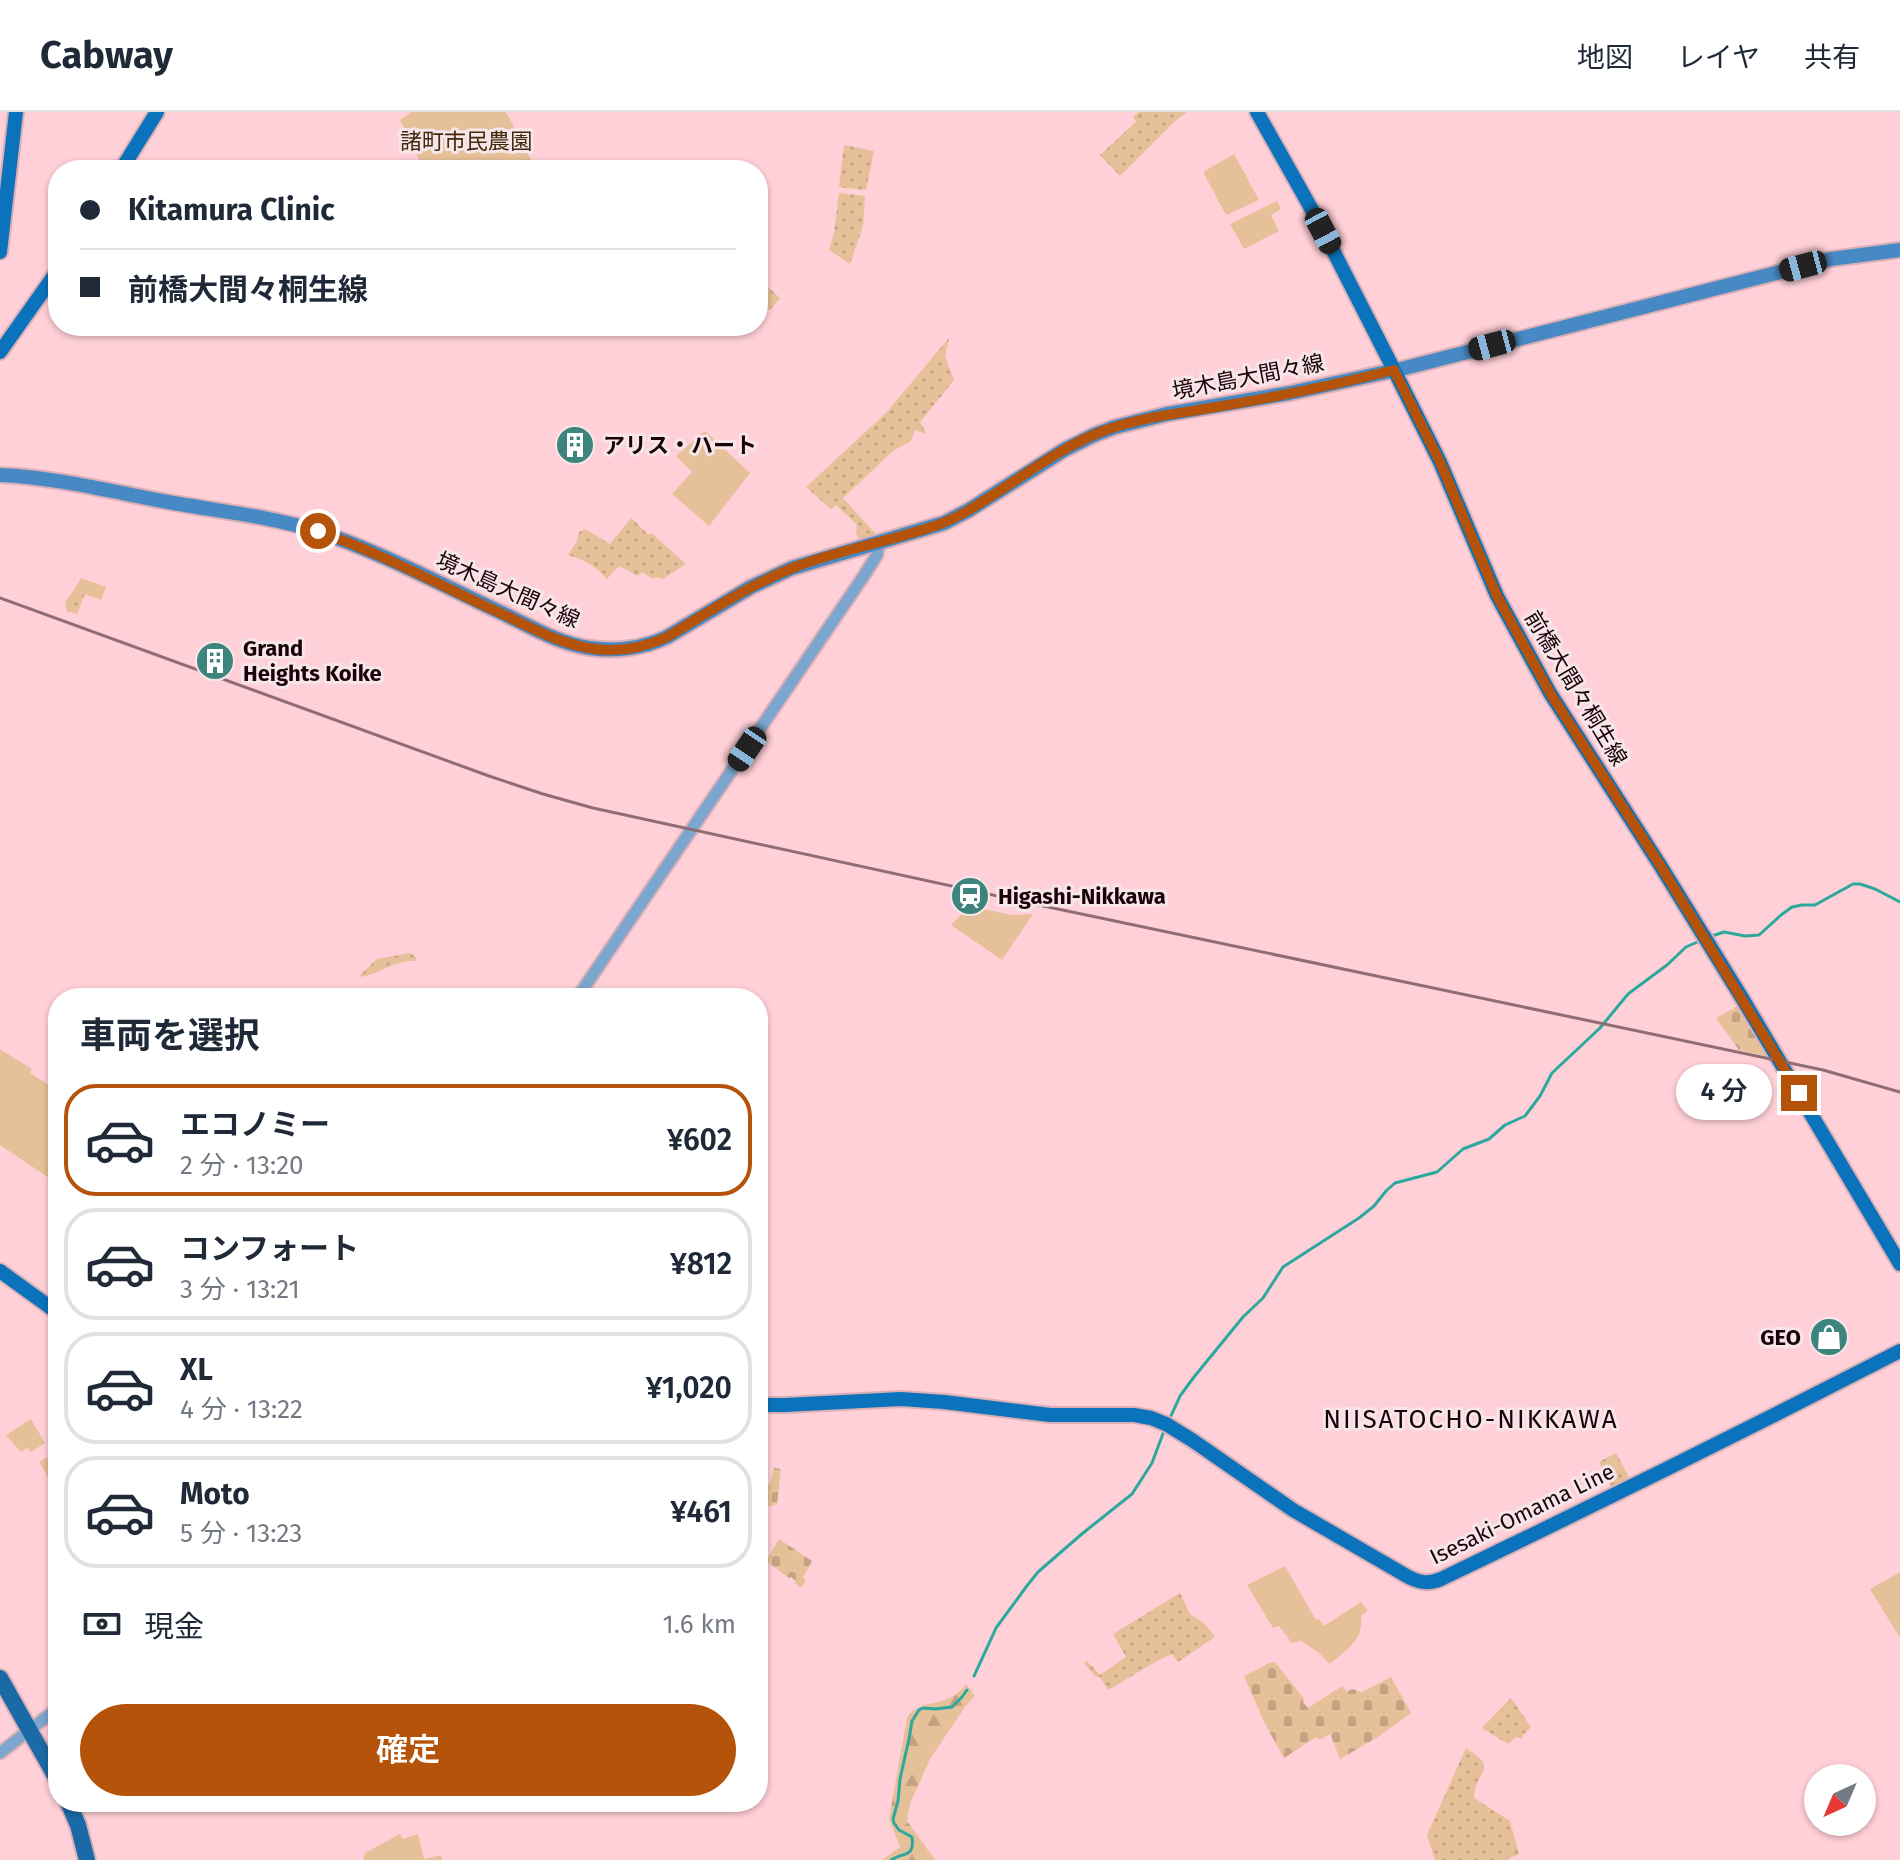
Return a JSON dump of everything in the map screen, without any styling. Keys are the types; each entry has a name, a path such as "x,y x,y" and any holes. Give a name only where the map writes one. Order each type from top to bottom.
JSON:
{"highway":[{"path":"0,1678 48,1763"},
{"path":"72,1812 87,1860"}],"main road":[{"path":"0,252 16,112"},
{"path":"127,160 157,112"},
{"name":"前橋大間々桐生線","path":"1257,112 1331,246 1394,370 1440,462 1488,577 1559,709 1781,1062 1900,1264"},
{"name":"境木島大間々線","path":"0,475 26,477 307,528 382,557 550,636 579,646 626,649 657,642 751,587 792,568 944,523 1064,450 1106,430 1167,414 1290,393 1394,370 1831,259 1900,250"},
{"path":"0,352 48,284"},
{"path":"0,1271 48,1306"},
{"name":"Isesaki-Omama Line","path":"768,1405 880,1399 924,1400 1050,1415 1134,1415 1168,1426 1293,1510 1405,1575 1428,1583 1700,1453 1900,1351"}],"street":[{"path":"584,988 863,577 877,555 879,542"},
{"path":"0,1753 48,1716"}],"green space":[{"name":"諸町市民農園","path":"411,112 506,112 531,160 419,160 400,120"},
{"path":"1139,112 1187,112 1120,176 1100,155 1136,122 1133,117"},
{"path":"844,145 874,151 866,190 839,187"},
{"path":"1234,154 1259,200 1226,215 1203,172"},
{"path":"839,193 865,196 863,226 850,264 829,250"},
{"path":"1277,201 1281,209 1271,215 1279,231 1244,249 1230,224"},
{"path":"768,287 780,298 770,310 768,308"},
{"path":"949,338 945,357 954,380 920,422 927,434 915,430 911,441 893,451 843,498 875,533 874,539 861,542 856,533 857,525 836,505 831,509 806,487 886,413"},
{"path":"705,431 750,473 709,526 672,494 692,472 676,456"},
{"path":"631,518 686,564 663,579 653,579 642,572 638,576 619,566 607,579 589,564 568,555 579,532 585,529 610,544"},
{"path":"81,578 106,587 101,600 74,590"},
{"path":"74,590 85,594 77,614 67,611 65,602"},
{"path":"969,906 1012,915 1033,914 1002,960 951,925"},
{"path":"410,953 416,961 402,962 360,975 377,959"},
{"path":"1738,1006 1769,1057 1739,1050 1716,1018"},
{"path":"0,1049 32,1069 30,1073 48,1085 48,1177 0,1145"},
{"path":"31,1419 45,1443 31,1452 27,1448 21,1452 6,1435"},
{"path":"1616,1453 1631,1481 1613,1490 1599,1462"},
{"path":"48,1457 48,1477 39,1462"},
{"path":"774,1468 781,1469 777,1504 768,1506 768,1484"},
{"path":"779,1539 812,1561 801,1588 791,1577 768,1562"},
{"path":"1285,1566 1316,1620 1319,1619 1324,1626 1361,1602 1368,1611 1361,1616 1360,1632 1353,1644 1330,1664 1301,1641 1291,1643 1279,1626 1273,1628 1247,1585"},
{"path":"1900,1572 1900,1638 1870,1589"},
{"path":"1180,1593 1190,1614 1204,1623 1215,1637 1178,1662 1172,1654 1108,1690 1099,1676 1096,1677 1084,1663 1087,1661 1100,1675 1126,1657 1113,1634"},
{"path":"1275,1662 1308,1708 1342,1686 1347,1692 1352,1689 1362,1692 1391,1677 1411,1713 1340,1759 1330,1734 1319,1740 1316,1737 1284,1758 1244,1676"},
{"path":"966,1684 975,1696 930,1759 910,1804 907,1821 935,1860 882,1860 900,1847 889,1819 907,1718 919,1707 951,1698"},
{"path":"1511,1698 1531,1727 1522,1736 1523,1739 1516,1737 1508,1744 1482,1728"},
{"path":"1466,1748 1484,1766 1474,1798 1510,1821 1519,1854 1506,1860 1435,1860 1427,1835"},
{"path":"400,1834 403,1839 418,1834 424,1859 441,1855 442,1860 363,1860 365,1853"}],"waterway":[{"path":"1709,937 1724,932 1759,935 1792,907 1815,905 1853,884 1875,889 1900,902"},
{"path":"1169,1420 1180,1396 1194,1377 1243,1317 1263,1298 1283,1267 1359,1218 1395,1183 1437,1172 1463,1149 1489,1139 1505,1125 1525,1116 1552,1073 1600,1028 1628,994 1686,947 1702,940"},
{"path":"974,1676 996,1628 1026,1587 1038,1572 1132,1494 1152,1463 1164,1431"},
{"path":"891,1860 912,1848 912,1837 899,1830 893,1819 912,1721 923,1708 952,1707 967,1690"}],"railway":[{"path":"0,598 489,776 593,808 1823,1070 1900,1092"}],"place":[{"name":"アリス・ハート","path":"575,445"},
{"name":"Grand Heights Koike","path":"215,661"},
{"name":"Higashi-Nikkawa","path":"970,896"},
{"name":"GEO","path":"1829,1337"}],"district":[{"name":"NIISATOCHO-NIKKAWA","path":"1471,1419"}],"route":[{"path":"318,531 382,557 550,636 588,648 626,649 657,642 751,587 792,568 944,523 1064,450 1106,430 1167,414 1290,393 1394,370 1440,462 1497,596 1550,693 1660,865 1799,1093"}]}
